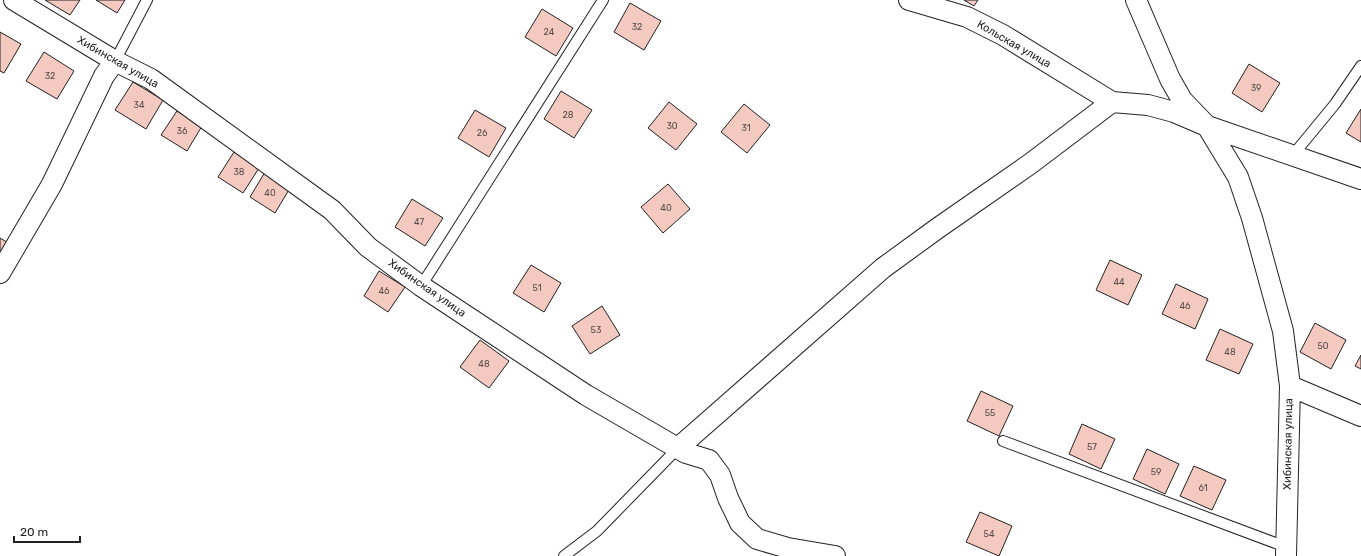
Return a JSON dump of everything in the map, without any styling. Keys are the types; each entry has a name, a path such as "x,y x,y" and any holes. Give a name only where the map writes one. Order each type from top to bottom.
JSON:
{"street":[{"name":"Хибинская улица","path":"14,0 114,61 151,79 332,210 368,247 421,286 586,395 686,453 709,460 720,475 728,498 740,523 757,540 788,548 835,556"},
{"name":"Кольская улица","path":"909,0 967,17 1003,35 1112,102"},
{"path":"1136,0 1170,79 1182,100 1207,126 1238,177 1252,218 1283,331 1290,386"},
{"path":"0,273 52,184 104,76 114,61"},
{"path":"678,448 883,268 1030,164 1112,102 1148,104 1174,112 1207,126 1361,179"},
{"name":"Хибинская улица","path":"1286,552 1290,386 1361,416"}],"lane":[{"path":"114,61 147,0"},
{"path":"421,286 603,0"},
{"path":"1293,155 1335,104 1361,66"},
{"path":"1003,441 1286,552"},
{"path":"564,556 597,531 678,448"}],"building":[{"path":"45,0 80,0 70,15"},
{"path":"96,0 125,0 117,13"},
{"path":"964,0 978,0 974,6"},
{"path":"630,3 661,21 644,50 614,32"},
{"path":"542,9 573,28 556,56 525,37"},
{"path":"0,32 21,44 4,73 0,71"},
{"path":"44,52 74,71 57,99 26,81"},
{"path":"1249,64 1280,83 1262,112 1232,93"},
{"path":"133,82 163,100 146,129 115,110"},
{"path":"561,91 592,110 574,138 544,119"},
{"path":"669,102 697,124 676,150 648,128"},
{"path":"744,104 770,125 747,153 721,132"},
{"path":"1361,109 1361,142 1346,133"},
{"path":"475,110 506,128 489,157 458,138"},
{"path":"177,111 202,126 187,151 161,135"},
{"path":"234,152 259,168 243,193 218,177"},
{"path":"265,172 290,188 275,213 250,197"},
{"path":"668,184 690,209 663,233 641,207"},
{"path":"412,199 443,218 425,246 395,227"},
{"path":"0,238 10,244 0,261"},
{"path":"1110,260 1142,275 1128,305 1096,290"},
{"path":"531,265 561,283 544,312 513,293"},
{"path":"379,271 405,287 388,312 364,296"},
{"path":"1176,284 1208,299 1195,329 1162,314"},
{"path":"602,306 620,335 590,354 572,326"},
{"path":"1315,323 1346,340 1331,369 1300,352"},
{"path":"1220,329 1253,344 1239,374 1206,360"},
{"path":"480,340 509,361 489,388 460,367"},
{"path":"1361,355 1361,369 1355,366"},
{"path":"981,391 1013,406 999,436 967,421"},
{"path":"1082,424 1115,439 1101,469 1069,454"},
{"path":"1147,449 1179,464 1165,494 1133,479"},
{"path":"1194,466 1226,480 1212,510 1180,496"},
{"path":"980,512 1012,526 999,556 966,542"}]}
